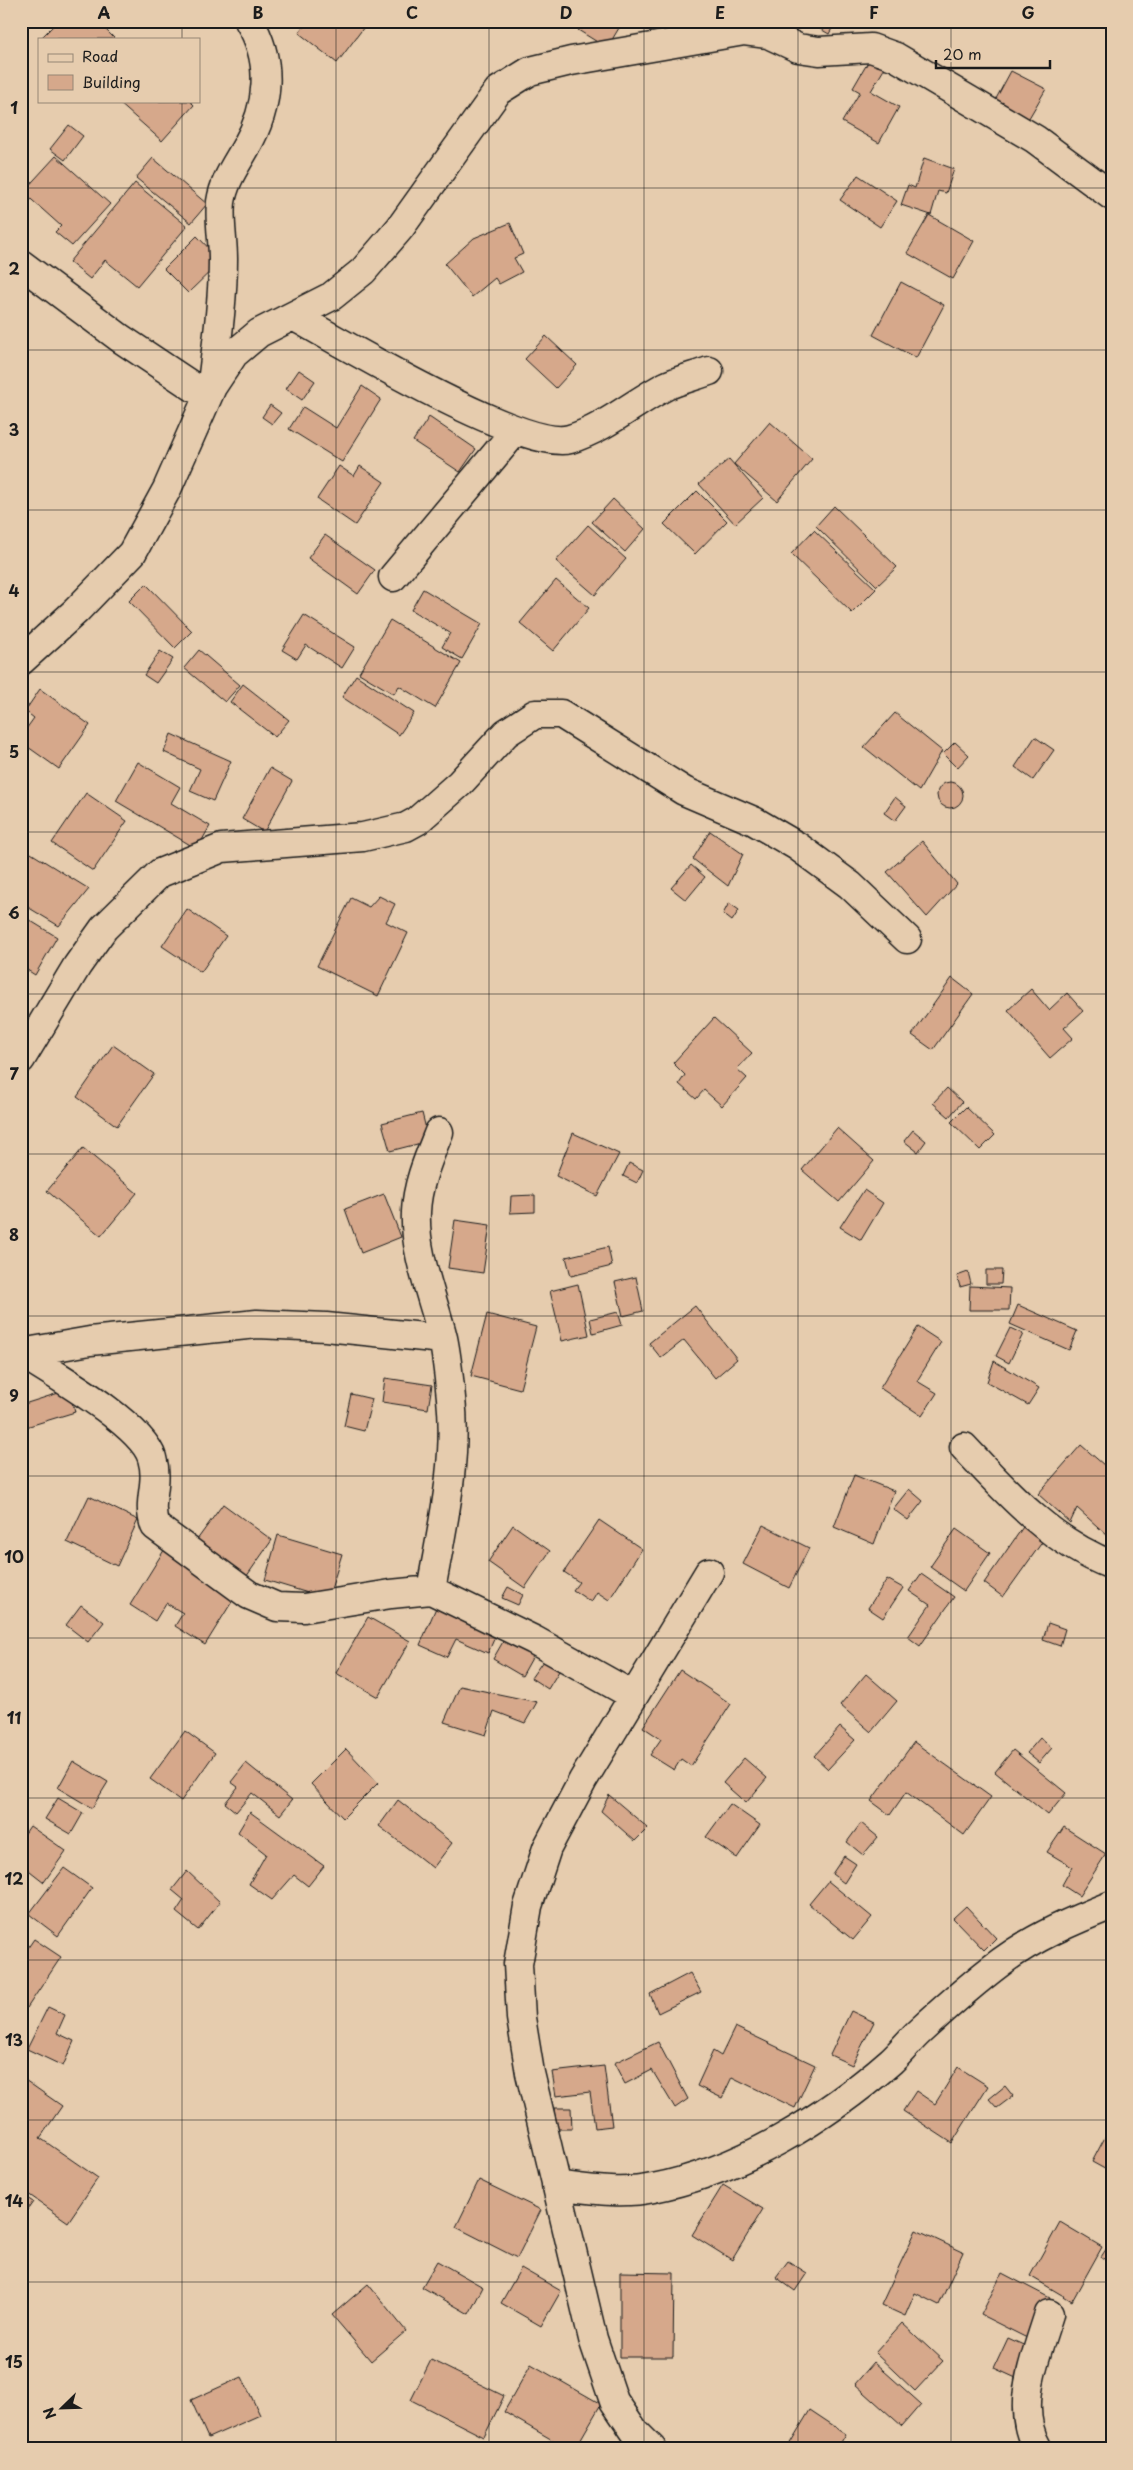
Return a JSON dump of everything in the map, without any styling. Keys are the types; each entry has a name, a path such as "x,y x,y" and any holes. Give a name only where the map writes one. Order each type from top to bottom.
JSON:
{"street":[{"path":"210,392 221,298 222,194 231,173 248,144 263,104 267,82 264,56 249,21"},
{"path":"21,661 76,611 132,553 167,489 210,392 234,354 259,333 332,296 363,271 400,228 498,91 530,71 572,61 744,31 768,34 798,48 819,51 870,48 896,57 1035,139 1112,196"},
{"path":"21,264 120,338 210,392"},
{"path":"295,316 450,401 528,435 567,440 600,428 666,386 709,371"},
{"path":"394,577 516,430"},
{"path":"21,1059 77,966 104,928 160,873 222,848 363,837 406,827 417,821 460,783 506,733 535,714 562,714 684,790 754,821 797,846 850,885 907,939"},
{"path":"431,1590 445,1512 451,1451 452,1400 443,1339 418,1242 416,1211 423,1173 438,1132"},
{"path":"21,1353 90,1341 257,1324 326,1327 443,1339"},
{"path":"21,1353 103,1408 140,1438 151,1455 156,1476 151,1504 155,1526 249,1595 277,1607 304,1608 391,1594 431,1590 534,1640 634,1696"},
{"path":"964,1447 1040,1524 1112,1565"},
{"path":"652,2449 634,2432 614,2401 593,2339 530,2073 521,2018 518,1964 528,1906 547,1848 583,1780 709,1572"},
{"path":"556,2185 608,2192 652,2189 690,2178 782,2139 857,2090 893,2059 919,2032 1002,1961 1075,1920 1112,1905"},
{"path":"1038,2449 1032,2439 1027,2411 1029,2376 1049,2314"}],"building":[{"path":"58,21 97,21 114,38 43,38"},
{"path":"308,21 365,21 367,23 337,63 299,33"},
{"path":"583,21 608,21 619,28 607,48 578,30"},
{"path":"811,21 836,21 829,34 810,23"},
{"path":"871,57 886,66 871,91 899,107 879,143 842,122 860,92 853,88"},
{"path":"1011,71 1046,89 1026,123 991,108"},
{"path":"118,102 191,102 194,105 162,141"},
{"path":"69,125 83,136 65,160 50,149"},
{"path":"56,156 110,204 72,246 55,232 61,226 23,192"},
{"path":"153,158 207,204 191,223 136,178"},
{"path":"924,158 954,169 946,193 938,191 931,215 901,205 908,185 915,188"},
{"path":"858,175 897,201 880,227 840,200"},
{"path":"135,183 187,226 137,286 105,260 90,279 69,262"},
{"path":"929,215 974,241 953,279 907,253"},
{"path":"510,223 523,254 514,258 522,272 499,284 495,278 472,297 445,264 474,238"},
{"path":"197,236 221,261 188,293 164,269"},
{"path":"901,282 944,305 916,358 873,335"},
{"path":"546,336 577,365 556,388 525,359"},
{"path":"299,370 315,381 302,400 286,389"},
{"path":"362,386 381,399 342,462 289,429 303,407 336,428"},
{"path":"270,405 281,413 272,424 262,417"},
{"path":"429,417 476,449 460,472 413,441"},
{"path":"770,422 812,459 777,501 734,464"},
{"path":"729,459 763,498 735,524 699,484"},
{"path":"339,466 354,476 360,466 384,482 355,525 317,499"},
{"path":"697,491 727,521 695,554 664,524"},
{"path":"613,499 645,529 625,552 592,522"},
{"path":"834,506 897,567 877,586 816,526"},
{"path":"588,525 626,559 595,595 556,561"},
{"path":"814,530 876,589 852,613 791,554"},
{"path":"325,535 375,570 358,594 308,558"},
{"path":"556,580 589,608 553,651 520,623"},
{"path":"146,584 192,631 175,648 129,601"},
{"path":"423,589 482,624 462,659 442,647 450,633 411,610"},
{"path":"304,615 355,647 342,668 306,645 297,659 282,650"},
{"path":"390,620 461,663 435,708 399,686 394,694 359,673"},
{"path":"199,650 240,685 225,702 184,668"},
{"path":"160,651 173,659 156,683 144,675"},
{"path":"356,675 414,713 399,735 342,697"},
{"path":"243,684 289,720 275,737 230,702"},
{"path":"40,689 90,725 59,769 21,742 21,736 34,718 25,711"},
{"path":"895,713 942,751 919,791 864,747"},
{"path":"171,734 231,761 213,801 190,791 200,769 164,752"},
{"path":"1035,737 1054,750 1033,780 1015,767"},
{"path":"955,742 969,755 957,768 943,754"},
{"path":"138,762 180,787 171,803 210,826 197,849 116,801"},
{"path":"270,768 292,781 264,832 242,819"},
{"path":"950,782 959,786 963,795 959,804 950,808 941,804 937,795 941,786"},
{"path":"86,793 127,821 93,871 52,843"},
{"path":"895,797 906,806 895,821 884,813"},
{"path":"710,831 743,854 728,886 693,859"},
{"path":"922,841 957,884 927,917 887,872"},
{"path":"21,847 89,889 59,926 21,903"},
{"path":"691,865 705,877 686,900 671,888"},
{"path":"379,896 395,904 386,922 408,933 378,996 317,966 351,898 369,907"},
{"path":"729,903 739,910 732,921 723,914"},
{"path":"187,909 226,936 201,972 162,946"},
{"path":"21,915 57,937 35,975 21,966"},
{"path":"952,978 973,994 933,1050 912,1035"},
{"path":"1031,989 1049,1010 1067,993 1083,1011 1064,1028 1073,1038 1050,1058 1008,1010"},
{"path":"714,1018 752,1053 737,1069 747,1078 722,1106 704,1090 696,1099 679,1084 685,1075 673,1063"},
{"path":"113,1045 154,1074 117,1126 77,1097"},
{"path":"947,1088 962,1102 949,1117 933,1103"},
{"path":"966,1107 995,1135 980,1150 951,1122"},
{"path":"422,1113 429,1141 390,1151 382,1123"},
{"path":"837,1128 874,1161 839,1202 802,1170"},
{"path":"913,1130 926,1141 918,1152 904,1141"},
{"path":"573,1133 619,1154 597,1196 556,1176"},
{"path":"83,1148 137,1193 101,1236 47,1191"},
{"path":"629,1163 643,1170 637,1183 623,1176"},
{"path":"864,1190 883,1203 861,1240 840,1227"},
{"path":"384,1194 401,1237 361,1253 345,1209"},
{"path":"535,1195 535,1212 510,1213 511,1196"},
{"path":"455,1220 490,1225 483,1273 448,1268"},
{"path":"608,1247 612,1266 571,1276 566,1257"},
{"path":"986,1270 1002,1270 1001,1284 986,1284"},
{"path":"968,1272 971,1284 960,1287 957,1276"},
{"path":"636,1277 643,1311 623,1316 615,1282"},
{"path":"578,1284 589,1335 562,1341 550,1291"},
{"path":"970,1286 1010,1288 1009,1310 969,1310"},
{"path":"1018,1305 1077,1331 1069,1350 1010,1324"},
{"path":"695,1306 737,1359 715,1378 684,1340 661,1358 649,1343"},
{"path":"618,1312 622,1325 593,1333 590,1319"},
{"path":"487,1314 536,1327 520,1389 471,1376"},
{"path":"918,1327 941,1342 917,1381 937,1393 922,1416 880,1388"},
{"path":"1010,1328 1023,1334 1009,1363 996,1356"},
{"path":"994,1361 1039,1388 1028,1405 987,1382"},
{"path":"385,1378 432,1385 428,1409 382,1402"},
{"path":"68,1390 75,1412 26,1427 21,1405"},
{"path":"351,1394 372,1399 364,1431 344,1426"},
{"path":"1081,1445 1112,1472 1112,1531 1108,1536 1077,1508 1070,1523 1038,1494"},
{"path":"854,1475 894,1491 874,1544 834,1527"},
{"path":"909,1489 923,1501 908,1520 893,1509"},
{"path":"89,1496 138,1520 117,1566 67,1542"},
{"path":"223,1504 272,1540 244,1580 194,1544"},
{"path":"599,1520 642,1549 609,1600 597,1592 591,1602 573,1590 579,1582 564,1572"},
{"path":"513,1525 550,1551 525,1588 488,1562"},
{"path":"763,1525 809,1548 789,1588 743,1564"},
{"path":"1023,1527 1043,1541 1003,1597 984,1583"},
{"path":"956,1529 990,1553 964,1591 930,1567"},
{"path":"278,1535 342,1554 328,1599 265,1580"},
{"path":"166,1547 238,1592 205,1645 175,1626 183,1613 166,1603 155,1621 130,1605"},
{"path":"921,1574 954,1597 920,1646 908,1637 930,1605 909,1591"},
{"path":"887,1579 903,1588 883,1618 868,1608"},
{"path":"508,1587 523,1595 518,1605 502,1598"},
{"path":"438,1603 498,1630 488,1653 456,1639 447,1657 420,1645"},
{"path":"81,1605 104,1622 88,1642 66,1625"},
{"path":"368,1617 410,1641 378,1697 336,1673"},
{"path":"1048,1623 1065,1629 1060,1646 1043,1640"},
{"path":"508,1633 537,1649 522,1676 493,1659"},
{"path":"543,1661 559,1671 548,1689 531,1678"},
{"path":"680,1670 731,1704 691,1766 681,1759 674,1770 650,1755 661,1739 643,1727"},
{"path":"866,1674 897,1701 871,1732 840,1705"},
{"path":"460,1686 537,1702 525,1723 494,1711 486,1735 444,1722"},
{"path":"840,1727 855,1740 828,1769 814,1756"},
{"path":"185,1731 215,1753 181,1801 150,1779"},
{"path":"1040,1738 1052,1748 1039,1763 1027,1753"},
{"path":"914,1742 991,1797 964,1835 906,1792 890,1815 871,1801"},
{"path":"346,1749 378,1783 343,1818 311,1784"},
{"path":"1013,1750 1066,1793 1048,1815 995,1772"},
{"path":"744,1758 767,1778 746,1803 723,1783"},
{"path":"73,1761 108,1782 92,1808 58,1788"},
{"path":"246,1763 292,1800 280,1815 252,1793 236,1812 225,1803 238,1787 231,1782"},
{"path":"609,1795 648,1828 635,1841 601,1811"},
{"path":"58,1798 83,1813 71,1834 45,1819"},
{"path":"398,1800 452,1843 433,1868 379,1826"},
{"path":"730,1804 760,1825 737,1858 706,1837"},
{"path":"250,1812 324,1866 308,1886 294,1875 272,1900 249,1884 266,1854 238,1832"},
{"path":"861,1823 878,1837 863,1855 847,1842"},
{"path":"30,1826 66,1851 44,1882 21,1864 21,1839"},
{"path":"1064,1827 1106,1854 1079,1896 1062,1885 1072,1867 1047,1852"},
{"path":"844,1856 856,1864 844,1883 832,1874"},
{"path":"64,1868 92,1888 58,1936 29,1914"},
{"path":"187,1871 220,1902 198,1930 176,1912 184,1900 172,1890"},
{"path":"828,1881 872,1917 853,1940 809,1904"},
{"path":"966,1906 996,1938 984,1950 953,1918"},
{"path":"34,1939 61,1957 27,2008 21,2004 21,1958"},
{"path":"690,1973 701,1992 658,2013 650,1994"},
{"path":"48,2007 65,2015 57,2033 74,2041 63,2066 27,2049"},
{"path":"851,2011 874,2022 852,2065 830,2055"},
{"path":"735,2027 815,2065 795,2108 732,2077 722,2098 697,2086 713,2051 721,2056"},
{"path":"658,2042 688,2099 675,2108 652,2070 625,2084 614,2063"},
{"path":"604,2066 612,2126 595,2128 590,2092 556,2096 552,2072"},
{"path":"958,2067 988,2086 952,2143 903,2111 916,2091 935,2104"},
{"path":"25,2080 62,2106 40,2138 98,2178 68,2222 21,2189 21,2086"},
{"path":"1005,2086 1013,2096 997,2108 989,2099"},
{"path":"554,2108 571,2108 572,2129 555,2129"},
{"path":"1112,2124 1112,2173 1092,2162"},
{"path":"479,2180 541,2210 517,2258 456,2227"},
{"path":"723,2185 763,2209 732,2260 692,2235"},
{"path":"21,2194 33,2202 21,2219"},
{"path":"1060,2222 1102,2247 1072,2301 1030,2276"},
{"path":"916,2230 963,2252 939,2305 915,2293 905,2316 881,2305"},
{"path":"1112,2240 1112,2264 1101,2257"},
{"path":"437,2261 483,2287 469,2314 422,2287"},
{"path":"788,2261 807,2273 795,2291 776,2277"},
{"path":"521,2268 561,2291 541,2326 501,2303"},
{"path":"620,2272 674,2273 673,2357 620,2357"},
{"path":"1002,2273 1050,2298 1029,2339 981,2315"},
{"path":"368,2284 406,2331 371,2361 332,2315"},
{"path":"902,2323 943,2361 915,2391 875,2353"},
{"path":"1008,2338 1030,2348 1016,2378 994,2368"},
{"path":"431,2360 504,2396 484,2437 411,2400"},
{"path":"874,2362 921,2404 902,2426 855,2384"},
{"path":"531,2364 601,2404 575,2449 568,2449 504,2412"},
{"path":"242,2377 260,2415 208,2438 191,2400"},
{"path":"810,2410 846,2434 837,2449 794,2449 789,2445"}]}
